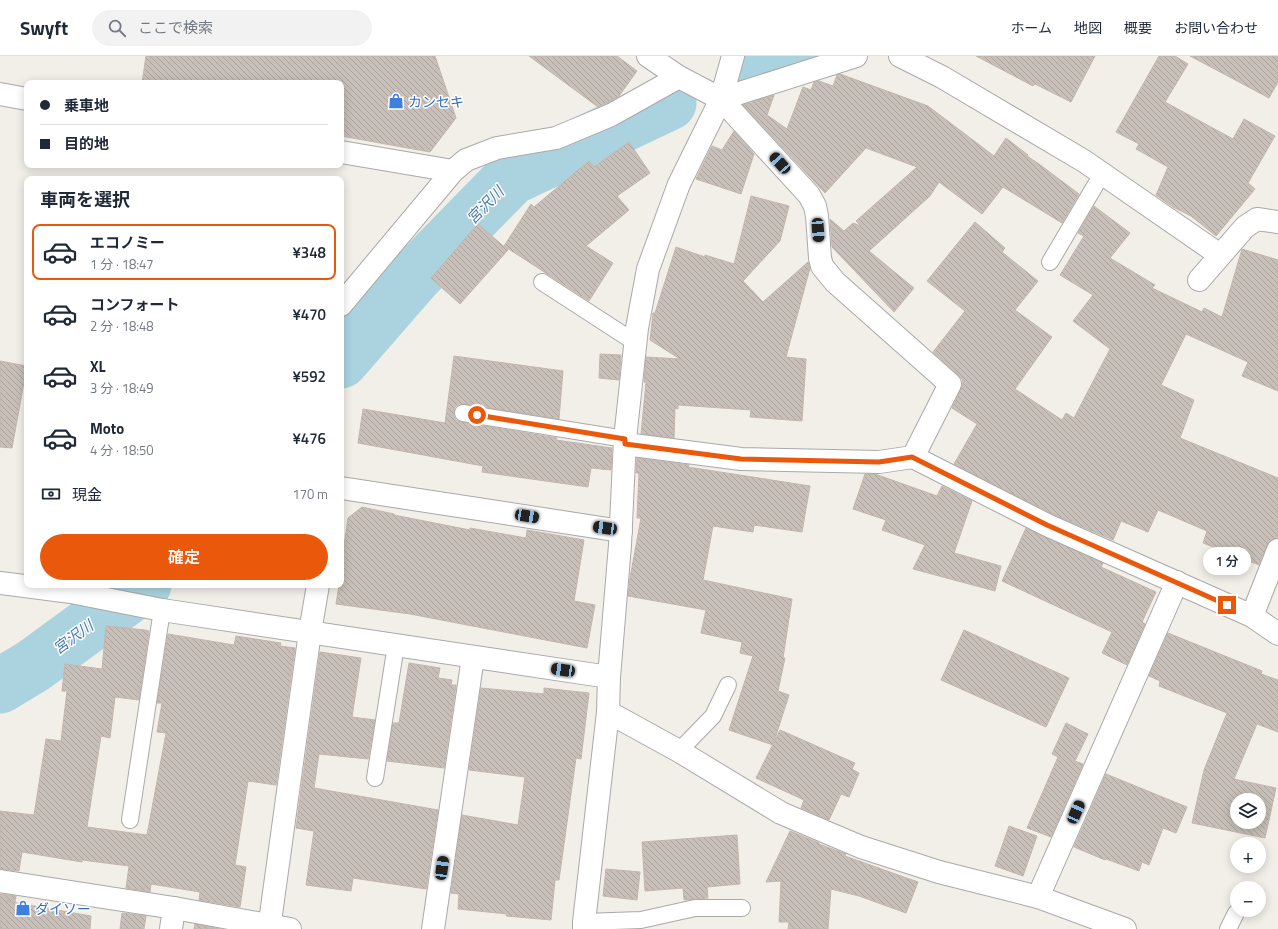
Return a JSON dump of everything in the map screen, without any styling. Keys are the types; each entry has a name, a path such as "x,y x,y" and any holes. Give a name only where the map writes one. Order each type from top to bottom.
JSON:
{"street":[{"path":"648,56 678,77 721,99 809,195 815,206 817,216 822,266 834,282 950,384 912,457"},
{"path":"584,925 608,712 608,677 621,531 625,442 636,343 648,269 679,184 721,99 734,56"},
{"path":"721,99 856,56"},
{"path":"900,56 942,77 1084,161 1220,255"},
{"path":"344,301 453,171 466,160 497,148 556,138 611,115 678,77"},
{"path":"0,94 24,98"},
{"path":"344,153 453,171"},
{"path":"1199,280 1245,226 1257,220 1278,222"},
{"path":"625,442 741,459 879,462 912,457 1047,525 1252,616 1278,634"},
{"path":"344,488 621,531"},
{"path":"1252,616 1278,550"},
{"path":"1038,898 1177,582"},
{"path":"0,584 24,585"},
{"path":"76,588 162,610 608,677"},
{"path":"0,881 174,908 276,928 310,632 317,588"},
{"path":"433,929 473,657"},
{"path":"608,712 679,751 781,813 861,847 939,872 1038,898 1125,929"},
{"path":"171,929 174,908"}],"lane":[{"path":"1050,262 1102,174"},
{"path":"542,282 636,343"},
{"path":"463,413 625,442"},
{"path":"130,820 162,610"},
{"path":"375,778 396,645"},
{"path":"679,751 713,716 728,685"},
{"path":"584,925 641,920 695,908 742,908"},
{"path":"1228,929 1234,917"}],"building":[{"name":"カンセキ","path":"146,56 435,56 456,118 430,152 344,137 344,80 142,80"},
{"path":"529,56 617,56 637,71 619,96 598,107"},
{"path":"976,56 1095,56 1071,102 1035,84 1033,86"},
{"path":"1159,56 1175,56 1188,64 1165,102 1233,139 1244,119 1275,136 1248,183 1255,189 1216,236 1191,216 1173,207 1156,195 1168,167 1136,149 1139,144 1116,132"},
{"path":"1190,56 1278,56 1278,82 1269,98"},
{"path":"840,74 928,106 994,156 1006,138 1028,155 1027,156 1079,194 1062,223 1003,187 982,214 939,182 930,196 869,251 914,288 894,312 832,247 830,219 844,231 853,223 861,226 856,221 917,167 866,148 825,193 743,105 751,104 752,102 774,95 767,115 787,129 803,87 811,90 814,82 819,81 833,86 837,75"},
{"path":"734,131 754,154 741,194 696,179 712,146 722,150"},
{"path":"629,142 650,173 617,196 629,210 586,246 613,263 589,301 504,246 531,204 534,207 589,161 594,167"},
{"path":"751,196 789,206 780,241 743,281 763,302 808,262 810,268 786,357 806,359 802,421 750,417 751,410 678,405 678,409 675,408 674,438 641,434 646,382 644,382 646,357 680,359 650,340 653,313 655,313 676,247 705,257 705,255 734,264"},
{"path":"1094,206 1130,233 1110,258 1155,285 1152,288 1202,312 1204,308 1222,317 1242,249 1278,260 1278,391 1242,376 1248,362 1186,334 1161,385 1194,400 1180,438 1278,478 1278,538 1271,540 1267,545 1259,565 1203,543 1207,531 1158,510 1148,532 1121,521 1113,540 1052,514 954,464 977,424 952,408 961,389 963,383 962,379 933,352 965,311 927,281 975,222 1005,248 1002,252 1038,281 1015,310 1052,337 1015,389 1062,420 1066,413 1074,418 1110,349 1073,321 1093,295 1060,275 1084,236 1078,233"},
{"path":"478,224 508,250 460,304 431,278"},
{"path":"600,354 621,355 619,380 599,378"},
{"path":"454,356 563,371 559,419 464,404 459,404 455,407 454,417 457,421 461,422 557,438 556,440 612,448 611,470 591,468 588,487 482,472 483,466 358,443 363,409 445,423"},
{"path":"0,361 24,365 24,382 12,448 0,447"},
{"path":"637,458 689,465 688,467 810,486 802,532 754,525 753,532 713,526 703,580 792,599 783,658 785,658 778,691 789,695 773,745 729,730 753,656 740,653 742,642 701,633 706,610 628,596 641,518 637,518 639,473 636,473"},
{"path":"865,474 875,474 937,496 942,486 972,501 954,553 1001,566 995,591 913,569 925,545 882,530 886,520 853,509"},
{"path":"362,507 470,530 470,528 526,538 527,530 584,540 574,601 595,605 587,648 410,614 336,604 339,588 344,588 344,546 348,518"},
{"path":"1026,528 1103,563 1101,567 1156,592 1142,622 1145,624 1127,665 1102,653 1112,632 1002,581"},
{"path":"106,626 149,631 139,700 115,697 110,738 101,736 87,827 147,835 166,733 157,732 162,703 157,703 168,634 234,645 236,636 281,643 280,646 295,648 276,785 248,781 235,865 246,867 240,907 199,900 200,892 151,884 150,892 126,888 129,866 82,860 82,862 22,852 19,871 0,869 0,811 34,815 46,739 61,741 67,691 62,691 65,664 102,669"},
{"path":"964,630 1069,678 1046,727 941,680"},
{"path":"1168,633 1262,671 1261,674 1278,680 1278,732 1257,724 1234,779 1276,788 1265,837 1192,823 1204,770 1227,713 1159,686 1160,681 1149,676"},
{"path":"320,652 361,658 352,717 375,720 368,759 319,754 314,788 438,810 426,889 353,878 351,891 306,885 314,831 296,828"},
{"path":"409,663 440,668 438,678 452,680 451,685 456,685 444,768 387,761 393,723 399,723"},
{"path":"481,688 544,694 544,688 589,693 581,759 576,758 559,880 555,880 551,920 506,916 507,914 458,909 459,894 451,893 462,815 518,825 525,777 469,770"},
{"path":"1066,723 1088,734 1075,761 1083,764 1051,837 1027,828 1058,757 1052,754"},
{"path":"780,730 855,763 852,769 859,773 849,797 841,794 829,820 801,808 804,800 756,778"},
{"path":"1106,774 1187,807 1176,833 1163,828 1149,865 1142,862 1139,871 1106,859 1105,860 1074,847"},
{"path":"1009,826 1037,836 1023,876 995,866"},
{"path":"790,831 846,854 845,856 918,882 906,913 859,896 831,889 828,929 788,929 789,922 779,922 781,881 766,882"},
{"path":"737,835 740,884 707,887 708,898 684,900 683,888 645,891 642,842"},
{"path":"606,869 640,872 637,900 603,896"},
{"name":"ダイソー","path":"0,894 16,896 15,902 6,901 91,916 90,929 0,929"},
{"path":"122,913 146,916 144,929 120,929"},
{"path":"195,924 220,929 194,929"}],"waterway":[{"name":"宮沢川","path":"750,66 802,56"},
{"name":"宮沢川","path":"344,358 415,276 511,178 669,103"},
{"name":"宮沢川","path":"0,686 33,666 140,588"}],"place":[{"name":"カンセキ","path":"396,101"},
{"name":"ダイソー","path":"23,908"}],"route":[{"path":"477,415 625,439 625,444 741,459 879,462 912,457 1047,525 1227,605"}]}
